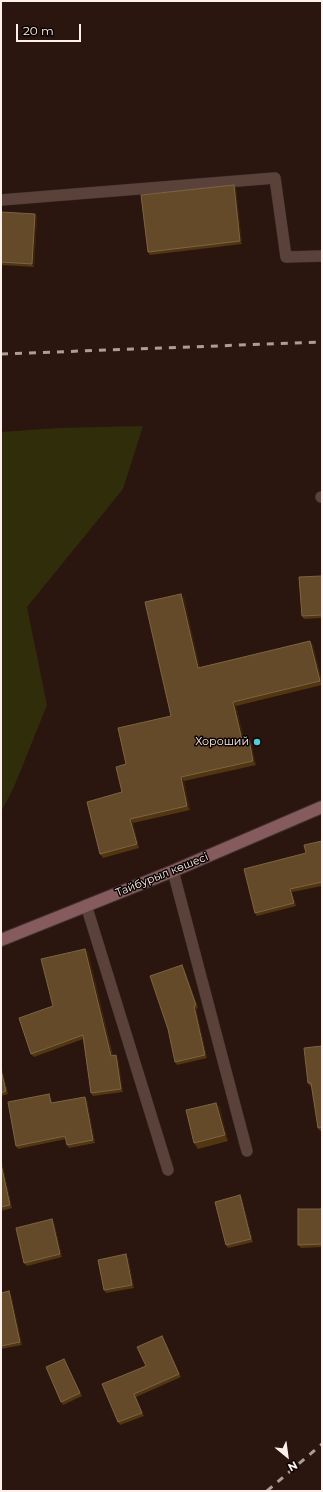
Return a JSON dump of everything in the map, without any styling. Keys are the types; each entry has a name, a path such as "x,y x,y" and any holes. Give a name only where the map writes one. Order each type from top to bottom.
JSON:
{"main road":[{"name":"Тайбурыл көшесі","path":"1,940 173,871 322,807"}],"lane":[{"path":"1,200 275,178 286,257 322,256"},
{"path":"173,871 247,1151"},
{"path":"86,905 168,1170"}],"shaded area":[{"path":"143,426 123,489 27,607 47,705 14,787 1,812 1,432 58,428"}],"building":[{"path":"234,185 240,241 148,252 141,195"},
{"path":"1,212 35,214 32,264 1,262"},
{"path":"322,576 322,615 302,616 299,577"},
{"path":"181,594 198,668 310,641 320,681 233,702 242,740 249,739 253,761 181,777 187,806 130,819 137,844 100,854 87,802 122,792 116,767 126,764 118,728 171,716 145,602"},
{"path":"322,841 322,882 290,889 294,903 255,913 244,869 306,853 304,845"},
{"path":"85,949 111,1056 116,1055 121,1089 91,1093 83,1035 31,1054 19,1018 53,1006 41,959"},
{"path":"182,965 196,1005 194,1006 205,1055 175,1062 168,1029 150,976"},
{"path":"322,1046 322,1127 318,1128 311,1083 308,1083 304,1048"},
{"path":"1,1070 6,1091 1,1093"},
{"path":"49,1094 51,1103 85,1097 93,1140 67,1145 65,1136 16,1146 8,1102"},
{"path":"216,1103 225,1135 194,1143 186,1110"},
{"path":"1,1164 10,1205 1,1207"},
{"path":"240,1195 251,1239 226,1245 215,1202"},
{"path":"298,1209 322,1209 322,1244 298,1245"},
{"path":"52,1219 60,1254 24,1263 16,1228"},
{"path":"126,1254 132,1285 104,1290 98,1260"},
{"path":"9,1291 20,1342 1,1346 1,1293"},
{"path":"162,1336 179,1374 134,1394 142,1413 118,1422 102,1384 146,1366 137,1347"},
{"path":"64,1359 80,1393 61,1402 46,1367"}],"railway":[{"path":"1,354 322,342"},
{"path":"267,1491 322,1444"}],"place":[{"name":"Хороший","path":"257,742"}]}
